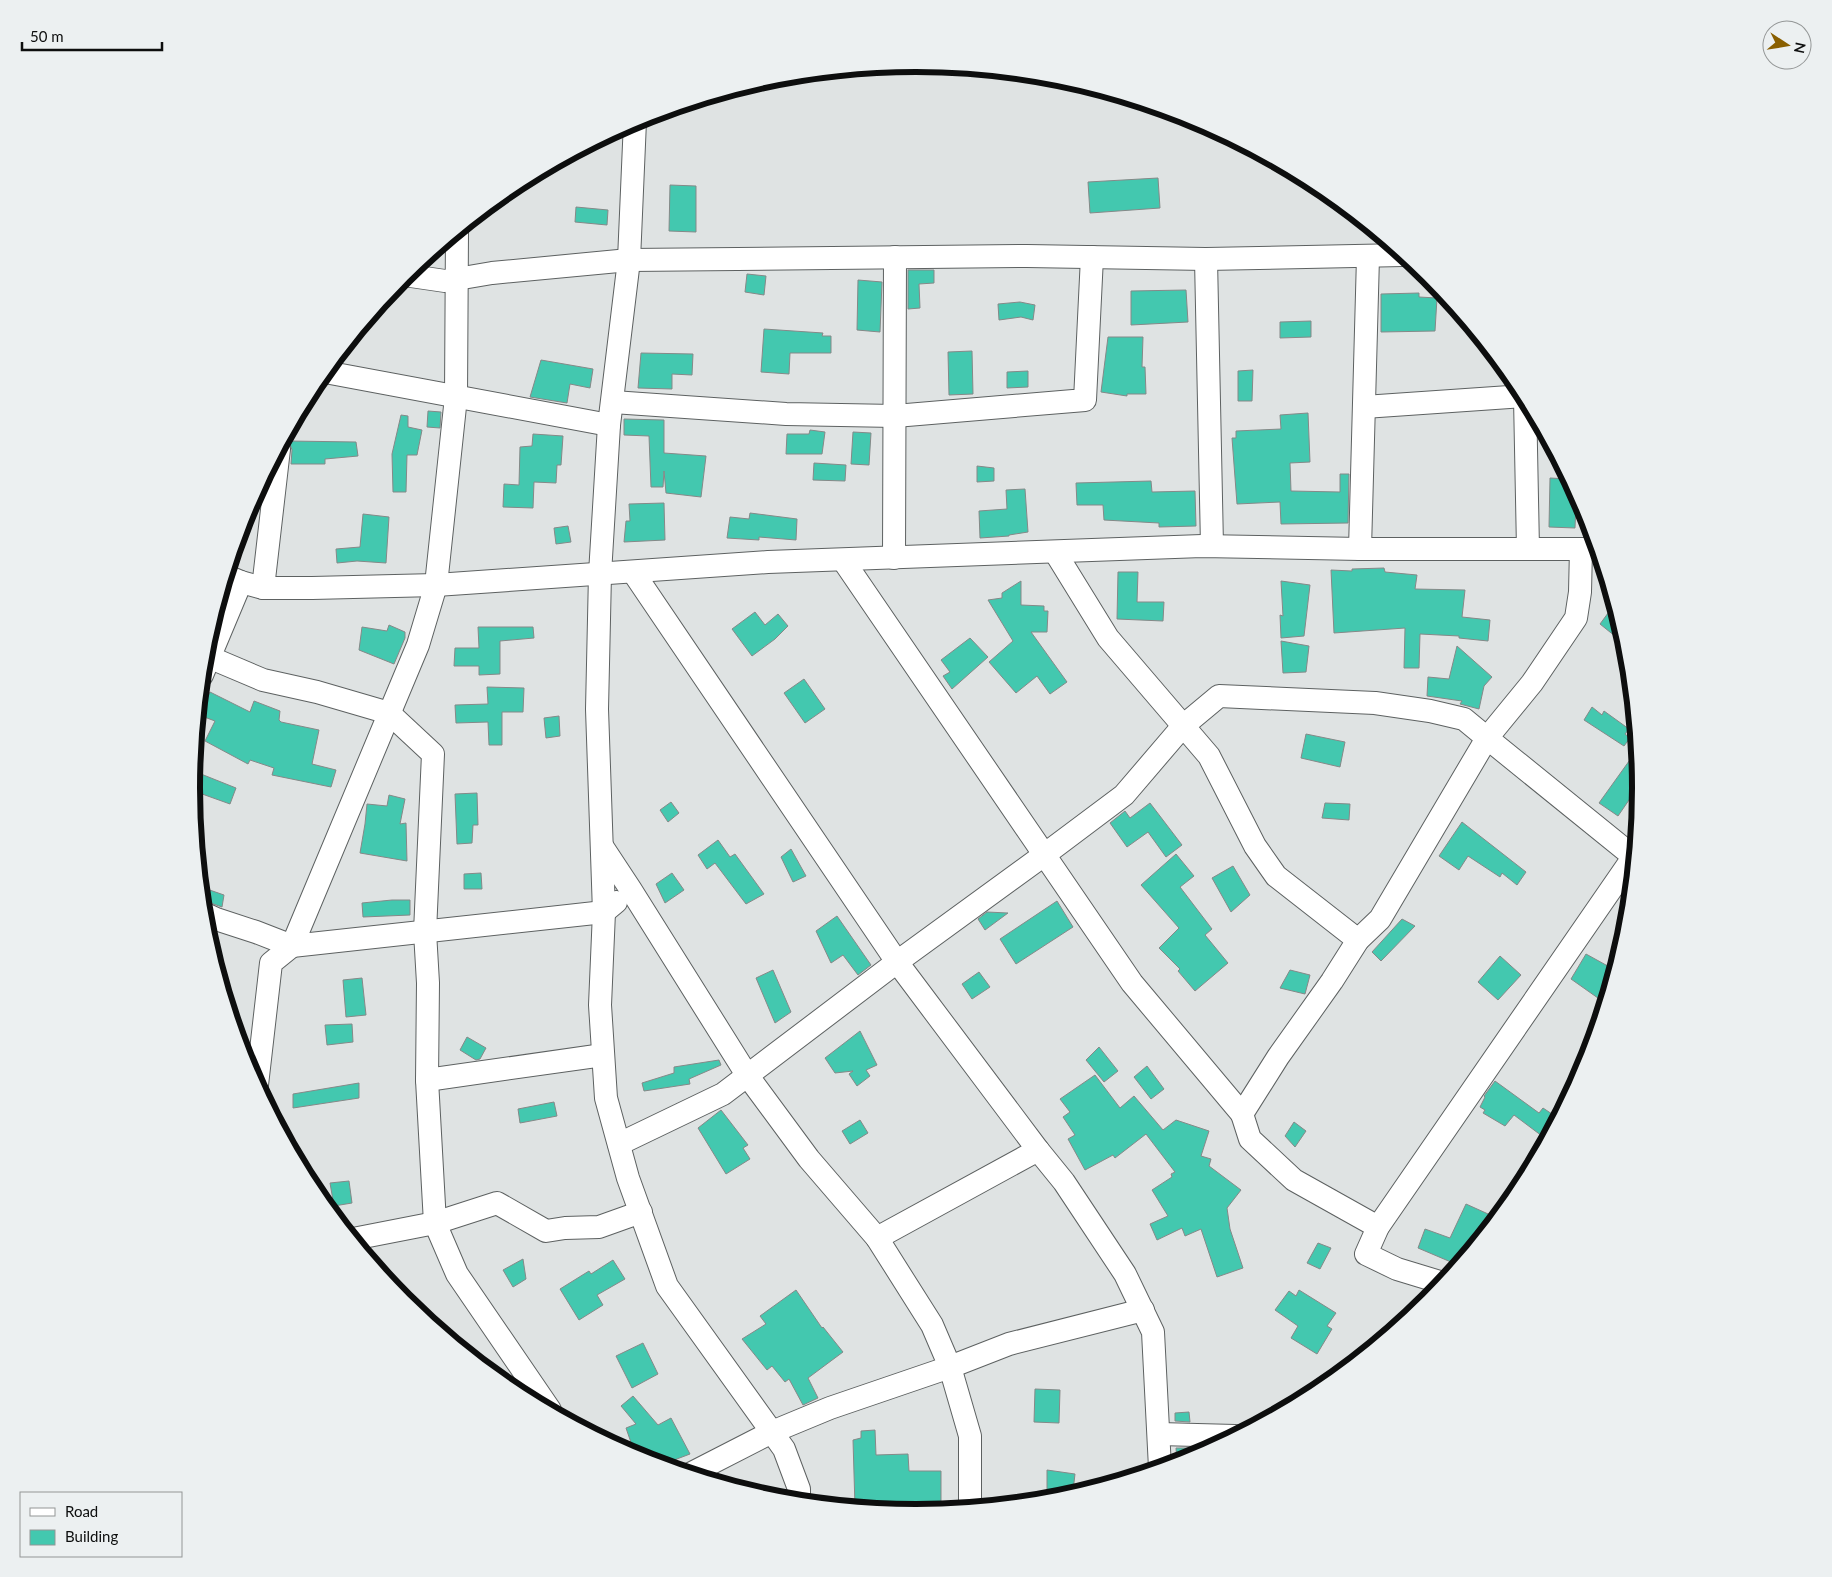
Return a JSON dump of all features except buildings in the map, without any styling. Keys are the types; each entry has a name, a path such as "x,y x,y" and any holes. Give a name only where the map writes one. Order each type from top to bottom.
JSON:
{"street":[{"path":"635,130 628,260 609,425 600,574 597,709 604,912 600,1005 606,1098 628,1178 667,1286 784,1448 799,1489 799,1494"},
{"path":"259,1071 272,963 292,946 418,645 436,585 456,397 457,239"},
{"path":"416,277 445,281 492,273 628,260 895,257 1206,259 1395,256"},
{"path":"894,558 895,257"},
{"path":"613,402 786,414 895,416 1085,400 1092,257"},
{"path":"1360,549 1368,257"},
{"path":"1206,259 1212,546"},
{"path":"333,374 609,425"},
{"path":"1364,407 1515,398"},
{"path":"1524,412 1528,549"},
{"path":"263,588 278,464"},
{"path":"221,619 234,579 263,588 436,585 768,562 1212,546 1360,549 1589,549 1576,618 1532,683 1487,738 1380,919 1358,940 1332,981 1278,1057 1242,1114"},
{"path":"1055,552 1108,638 1209,756 1255,846 1276,876 1358,940"},
{"path":"843,560 1132,983 1242,1114 1250,1140 1294,1180 1378,1227"},
{"path":"632,572 897,962 1064,1182 1125,1274 1153,1332 1160,1462"},
{"path":"211,664 263,680 317,692 389,713 433,754 425,932 428,983 427,1080 435,1223 457,1274 543,1400"},
{"path":"619,1144 723,1094 897,962 1044,855 1124,795 1183,726 1220,696 1375,703 1430,711 1464,719 1629,852"},
{"path":"602,846 747,1075 808,1159 878,1238 932,1325 950,1367 970,1436 970,1502"},
{"path":"1435,1281 1397,1269 1366,1254 1378,1227 1627,866"},
{"path":"212,917 292,946 604,912 631,890"},
{"path":"427,1080 603,1055"},
{"path":"878,1238 1038,1150"},
{"path":"359,1238 435,1223 497,1203 546,1231 565,1228 599,1227 641,1212"},
{"path":"697,1470 772,1432 830,1408 950,1367 1008,1344 1142,1310"},
{"path":"1159,1434 1222,1436"}]}
